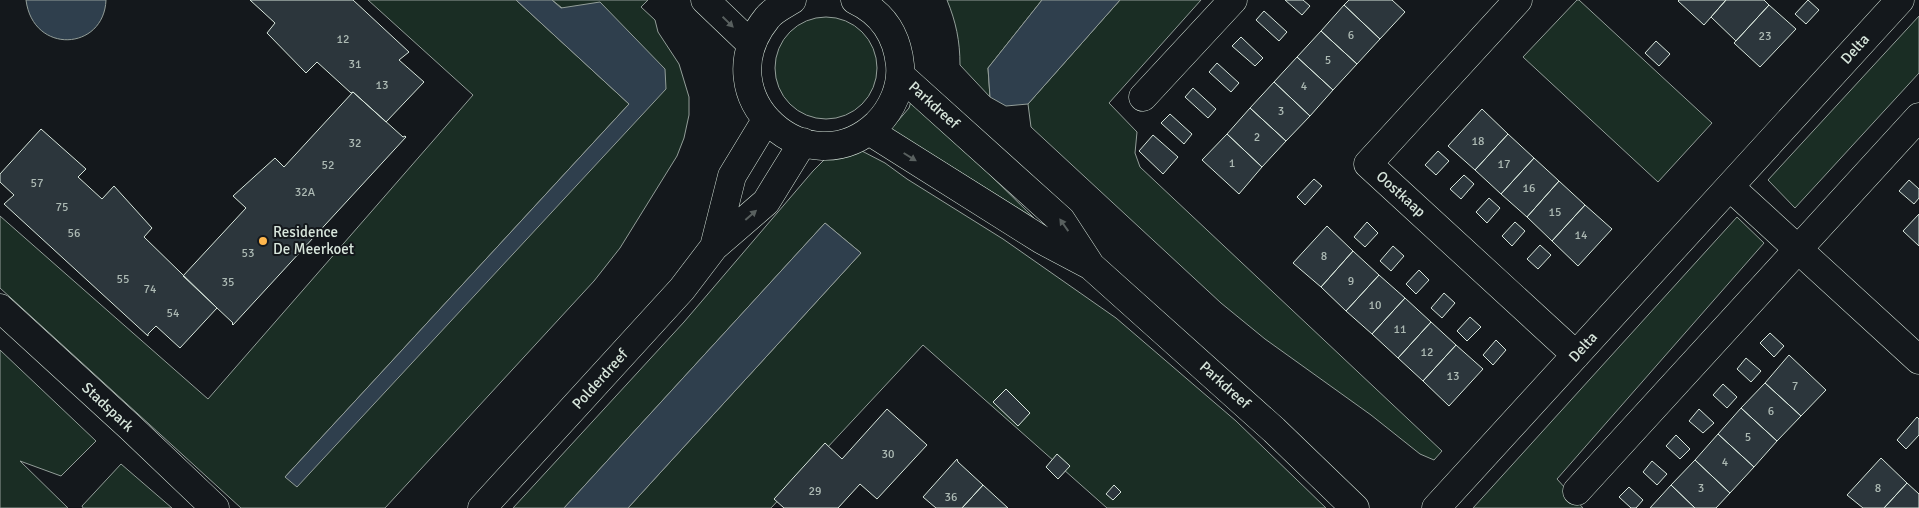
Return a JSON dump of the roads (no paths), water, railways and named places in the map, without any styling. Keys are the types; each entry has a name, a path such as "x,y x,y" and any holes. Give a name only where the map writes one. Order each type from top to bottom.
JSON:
{"street":[{"path":"705,0 751,44"},
{"path":"792,0 768,16 751,44 747,70 752,97 766,120 786,137 814,146 843,144 869,131 885,116 896,96 900,75 898,49 887,25 869,7 855,0"},
{"path":"1143,98 1233,0"},
{"name":"Oostkaap","path":"1518,0 1368,164 1576,355"},
{"name":"Delta","path":"1436,508 1730,187 1886,5"},
{"name":"Parkdreef","path":"900,75 1061,220 1092,266 1274,430 1355,508"},
{"path":"1577,491 1919,117"},
{"name":"Polderdreef","path":"714,247 732,176 766,120"},
{"name":"Parkdreef","path":"869,131 1042,240 1092,266"},
{"name":"Polderdreef","path":"482,508 682,288 714,247 766,202 803,142"},
{"path":"1730,187 1919,360"},
{"name":"Stadspark","path":"0,308 141,437 215,508"}],"water":[{"path":"26,0 106,0 102,17 94,29 82,37 68,40 54,38 41,30 31,18"},
{"path":"516,0 552,0 561,8 600,2 665,69 666,89 297,487 285,477 629,104"},
{"path":"1042,0 1120,0 1028,104 1006,106 990,97 988,68"},
{"path":"825,223 861,253 628,508 564,508"}],"place":[{"name":"Residence De Meerkoet","path":"263,241"}]}
